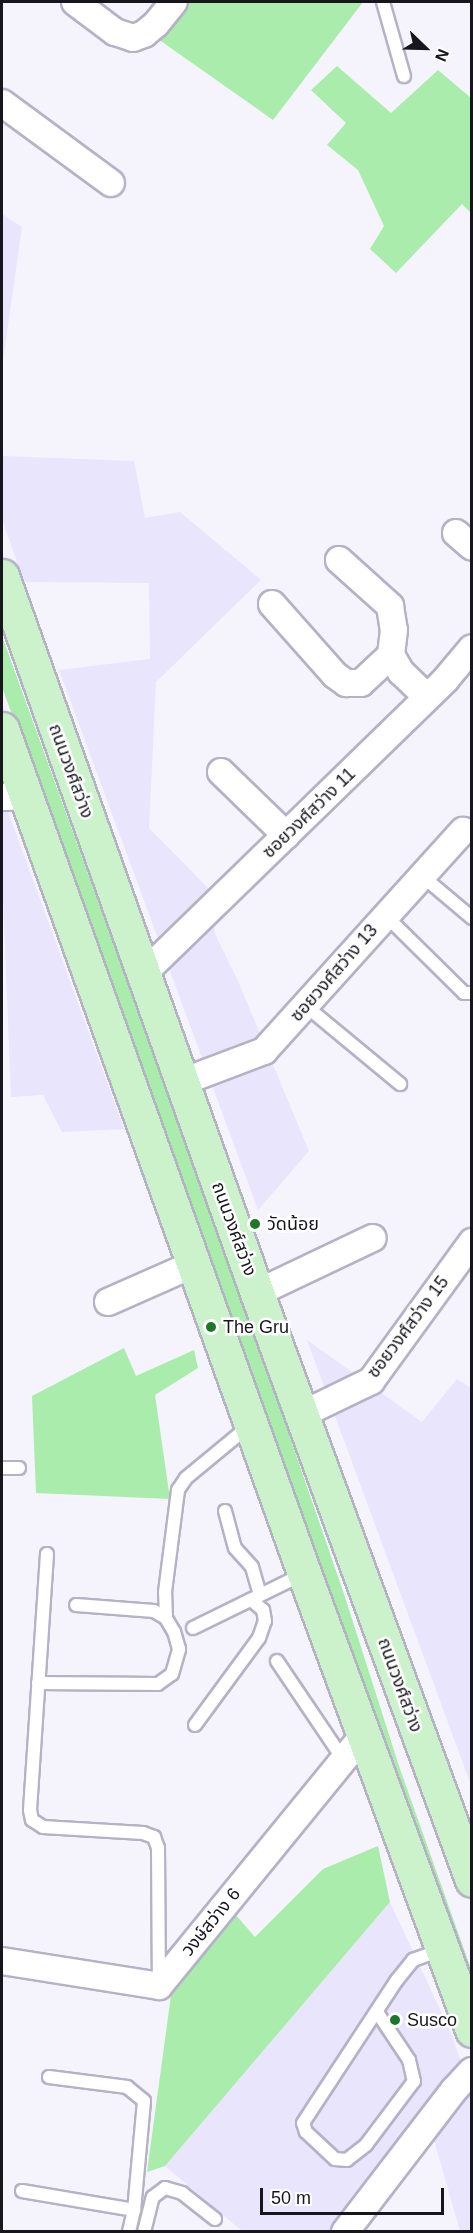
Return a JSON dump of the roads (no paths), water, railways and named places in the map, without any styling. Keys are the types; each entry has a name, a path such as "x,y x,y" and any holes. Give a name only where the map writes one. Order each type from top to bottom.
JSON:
{"main road":[{"name":"ถนนวงศ์สว่าง","path":"2,576 257,1293 471,1880"},
{"path":"2,729 14,796 251,1424 471,2030"}],"street":[{"path":"75,2 115,32 133,38 144,34 156,24 174,2"},
{"path":"2,103 111,183"},
{"path":"339,560 390,606 394,630 391,655 401,672 427,697"},
{"path":"272,604 335,675 346,684 361,683 391,655"},
{"name":"ซอยวงศ์สว่าง 11","path":"143,974 427,697 471,648"},
{"path":"221,772 286,835"},
{"name":"ซอยวงศ์สว่าง 13","path":"182,1082 264,1051 307,1007 384,915 463,831"},
{"path":"257,1293 373,1239"},
{"name":"ซอยวงศ์สว่าง 15","path":"301,1415 371,1381 471,1242"},
{"path":"108,1302 192,1265"},
{"name":"วงษ์สว่าง 6","path":"159,1986 364,1735"},
{"path":"2,1961 159,1986"},
{"path":"345,2232 471,2071"}],"lane":[{"path":"383,2 404,75"},
{"path":"422,875 471,918"},
{"path":"384,915 464,993 471,993"},
{"path":"307,1007 400,1084"},
{"path":"38,1683 158,1684 172,1674 179,1649 174,1632 166,1618 165,1592 178,1490 186,1478 251,1424"},
{"path":"2,1468 19,1468"},
{"path":"195,1725 259,1638 265,1621 263,1610 256,1597 252,1567 235,1548 225,1511"},
{"path":"47,1554 30,1810 32,1820 43,1827 143,1833 154,1837 159,1848 159,1986"},
{"path":"193,1628 304,1573"},
{"path":"76,1605 154,1611 166,1618"},
{"path":"278,1661 343,1759"},
{"path":"377,2012 409,2060 414,2080 366,2145 347,2160 335,2158 306,2132 303,2123 397,1980 414,1960 442,1949"},
{"path":"49,2077 127,2088 144,2101 134,2210 129,2232"},
{"path":"144,2232 153,2197 165,2188 182,2193 215,2219"},
{"path":"22,2191 134,2210"}],"place":[{"name":"วัดน้อย","path":"255,1224"},
{"name":"The Gru","path":"211,1327"},
{"name":"Susco","path":"395,2020"}]}
